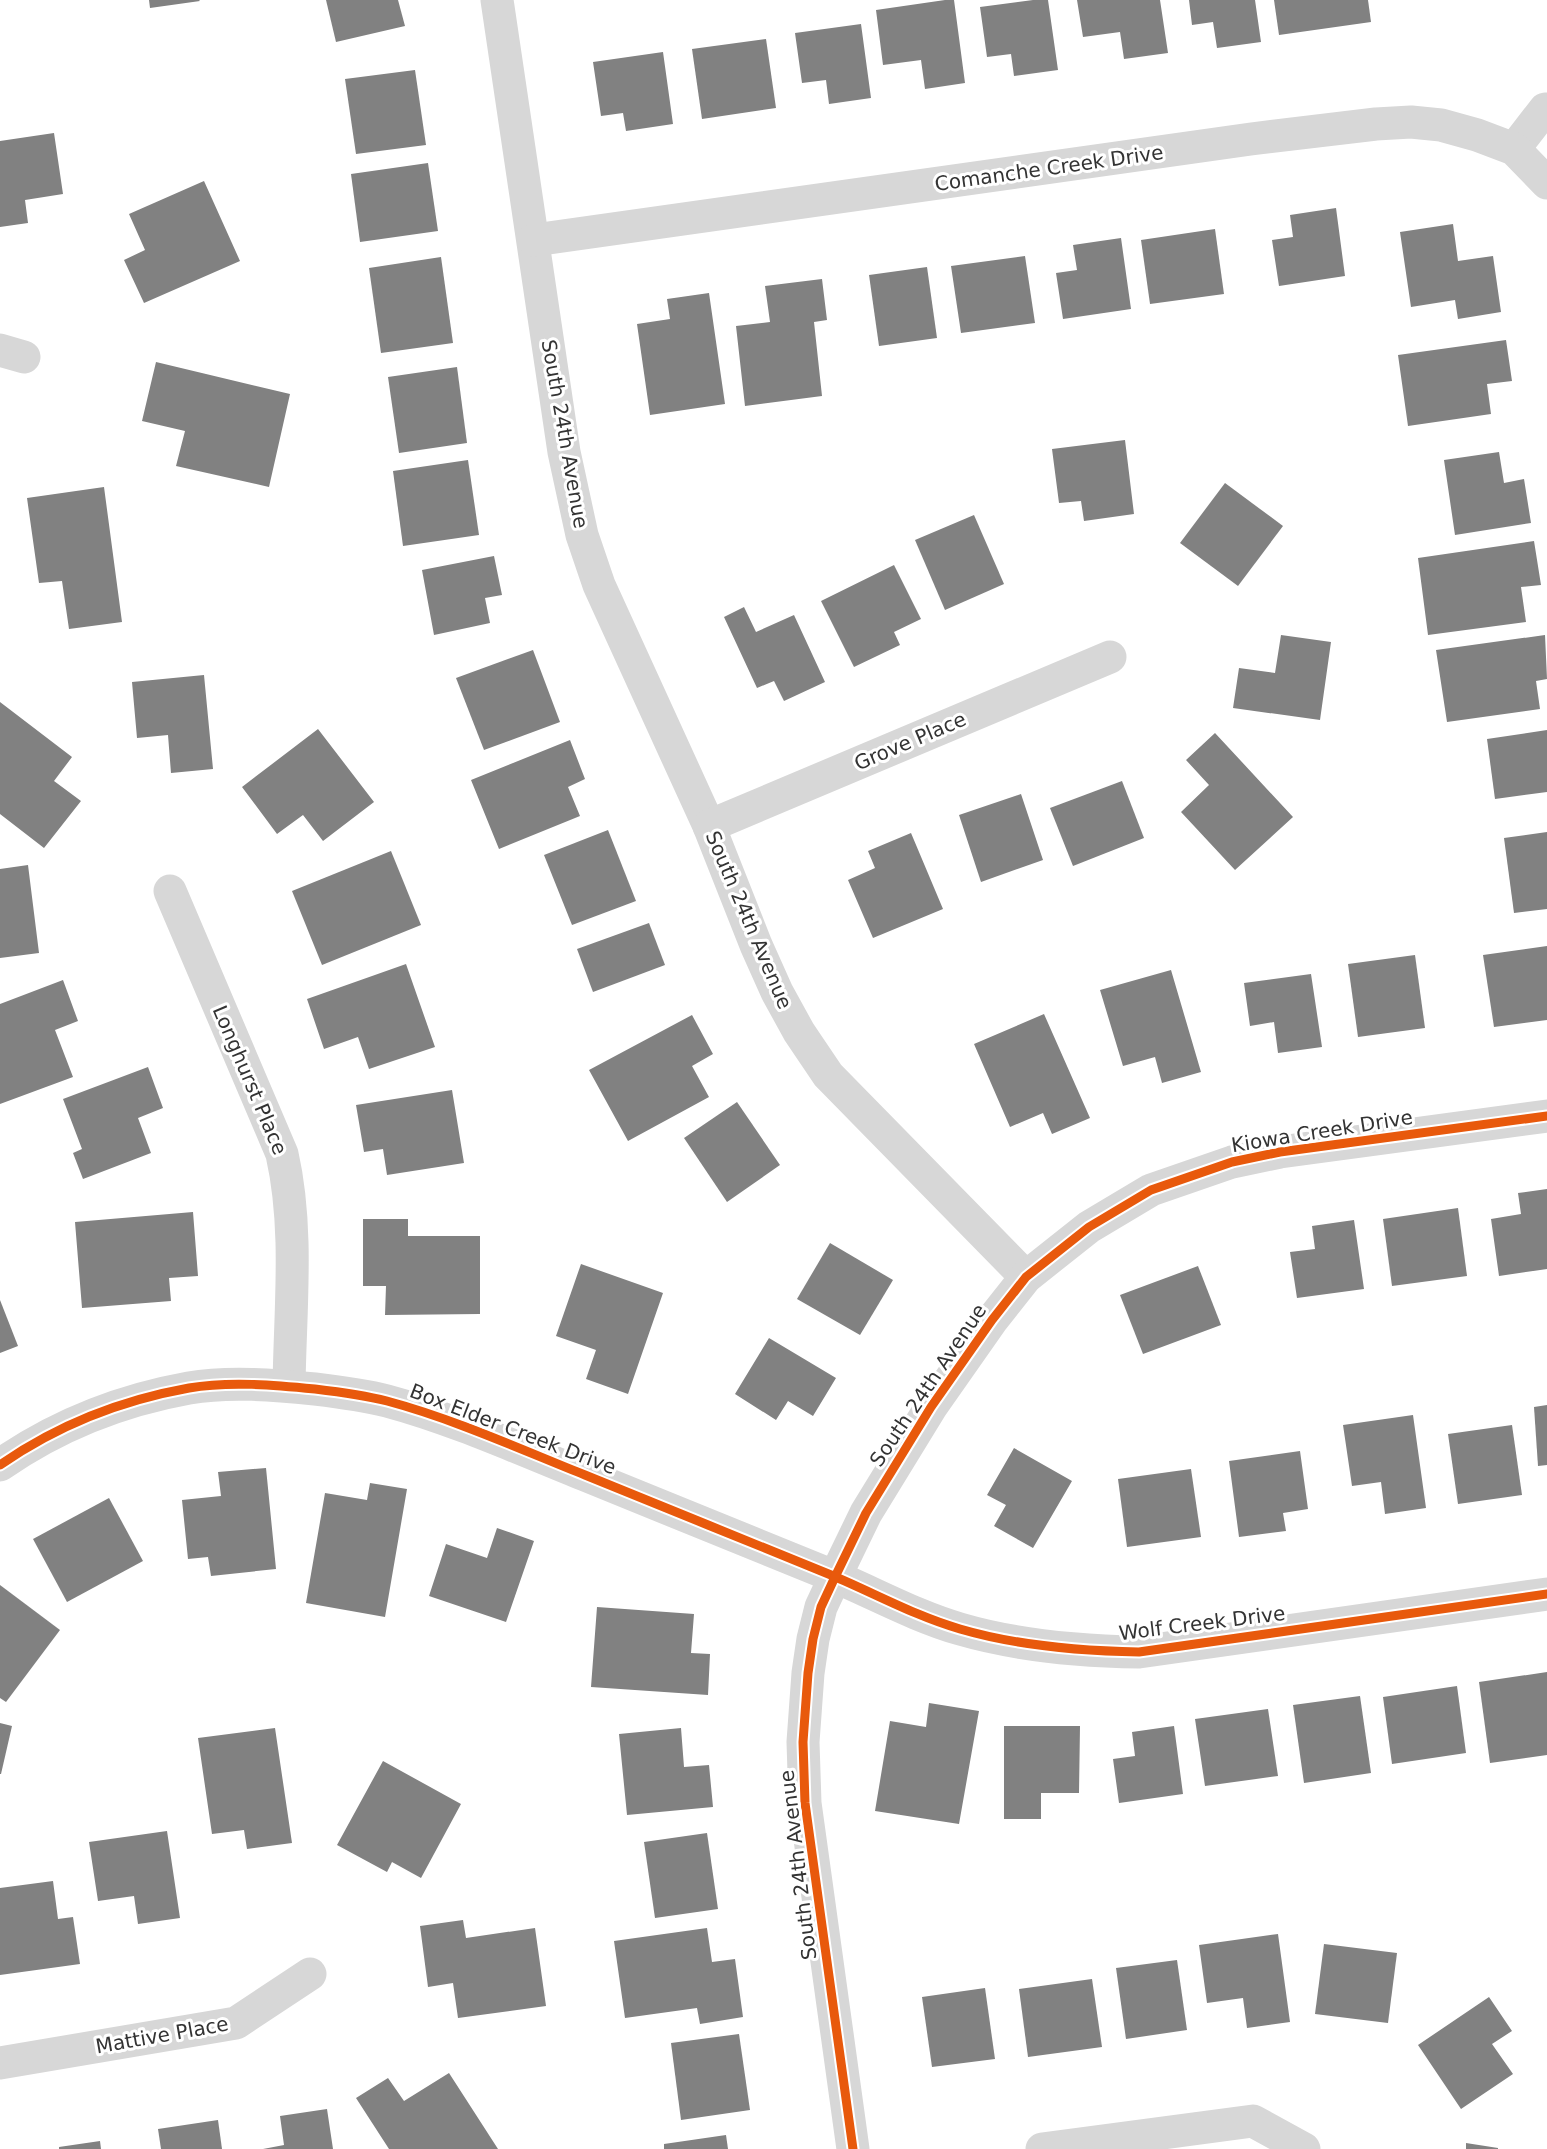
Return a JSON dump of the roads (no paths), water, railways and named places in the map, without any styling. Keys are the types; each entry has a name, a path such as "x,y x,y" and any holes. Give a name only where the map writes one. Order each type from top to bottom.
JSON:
{"street":[{"name":"South 24th Avenue","path":"497,0 564,452 582,535 599,585 709,826 777,992 799,1032 828,1075 1026,1277 992,1320 931,1407 866,1513 821,1607 813,1639 803,1742 806,1803 853,2149"},
{"path":"1514,149 1545,108"},
{"name":"Comanche Creek Drive","path":"534,240 1376,124 1412,122 1441,125 1477,135 1514,149 1547,183"},
{"name":"Grove Place","path":"709,826 1110,657"},
{"name":"Longhurst Place","path":"170,891 282,1154 288,1178 292,1249 289,1386"},
{"name":"Kiowa Creek Drive","path":"1026,1277 1089,1227 1151,1190 1232,1162 1280,1152 1547,1116"},
{"name":"Box Elder Creek Drive","path":"0,1465 18,1452 86,1417 131,1401 192,1387 253,1384 351,1393 388,1401 482,1433 835,1577"},
{"name":"Wolf Creek Drive","path":"835,1577 911,1611 958,1628 1006,1640 1096,1652 1139,1652 1547,1594"},
{"name":"Mattive Place","path":"0,2063 236,2023 310,1974"},
{"path":"1042,2149 1253,2121 1304,2149"}]}
